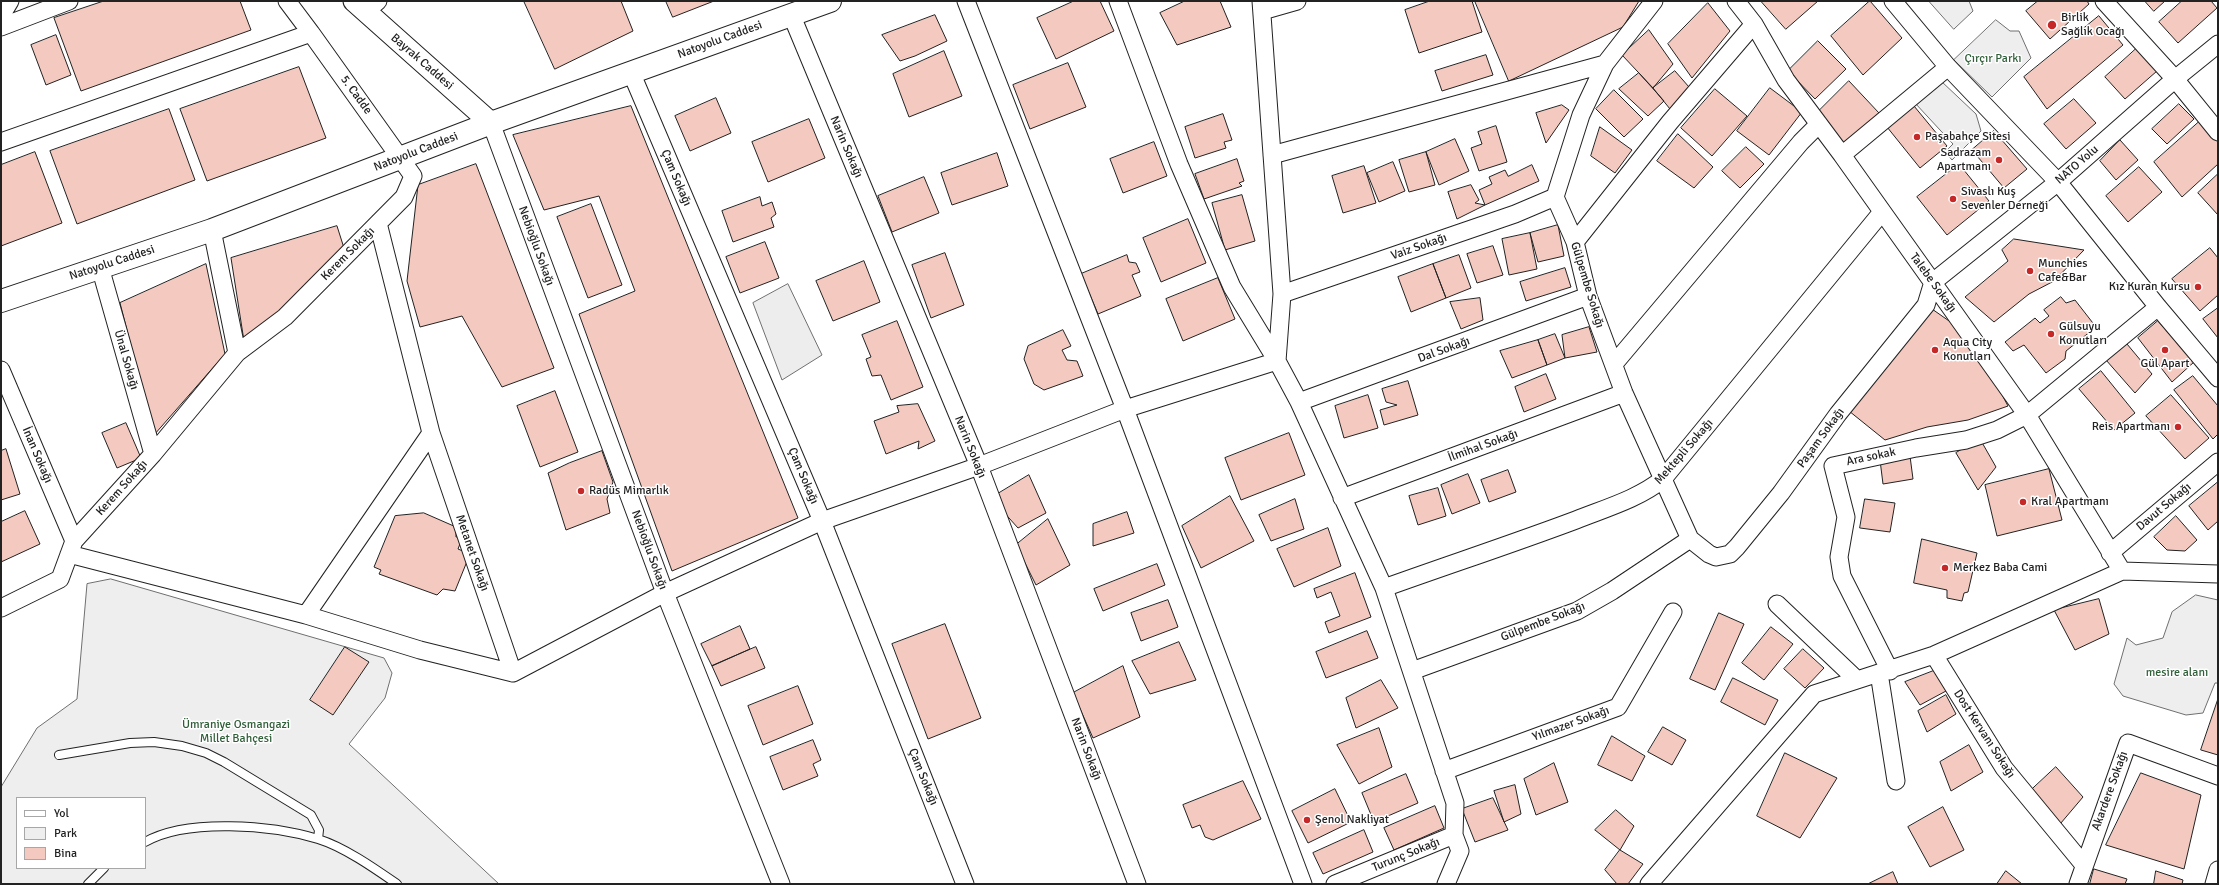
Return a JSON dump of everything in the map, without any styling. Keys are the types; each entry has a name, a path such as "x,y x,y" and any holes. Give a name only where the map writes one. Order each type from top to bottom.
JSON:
{"main road":[{"name":"Natoyolu Caddesi","path":"1,301 212,230 491,123 830,1"}],"street":[{"path":"1,16 10,1"},
{"path":"1,27 69,1"},
{"name":"5. Cadde","path":"286,1 311,33 401,158"},
{"path":"966,1 1125,409 1303,884"},
{"path":"1118,1 1179,164 1232,287 1277,361 1299,402 1384,588 1455,803 1454,835 1460,851 1446,884"},
{"path":"1277,361 1282,294 1261,6 1297,1"},
{"path":"1555,198 1581,115 1606,64 1654,1"},
{"name":"Talebe Sokağı","path":"1736,1 1754,24 1786,80 1842,155 2028,415 2122,571"},
{"path":"1894,1 1948,67 2058,182 2158,308 2218,378"},
{"path":"2104,1 2175,79 2218,132"},
{"name":"Bayrak Caddesi","path":"366,5 491,123"},
{"name":"Narin Sokağı","path":"791,14 979,466 1137,884"},
{"path":"1575,242 1670,122 1754,24"},
{"path":"1,142 311,33"},
{"name":"NATO Yolu","path":"1933,282 2058,182 2175,79 2218,44"},
{"path":"1272,155 1606,64"},
{"path":"1842,155 1948,67"},
{"name":"Çam Sokağı","path":"631,72 822,521 965,884"},
{"name":"Nebioğlu Sokağı","path":"491,123 665,593 780,884"},
{"path":"1614,364 1801,142 1819,124"},
{"name":"Kerem Sokağı","path":"1,608 60,579 72,547 153,454 237,353 286,317 404,197 413,176 401,158"},
{"name":"Gülpembe Sokağı","path":"1412,671 1577,611 1612,591 1690,539 1624,393 1588,296 1575,242 1555,198"},
{"name":"Vaiz Sokağı","path":"1282,294 1515,214 1555,198"},
{"name":"Mektepli Sokağı","path":"1384,588 1540,533 1634,497 1650,489 1664,479 1882,212"},
{"name":"Metanet Sokağı","path":"378,223 431,433 513,674"},
{"path":"212,230 237,353"},
{"name":"Ünal Sokağı","path":"100,267 153,454"},
{"name":"Paşam Sokağı","path":"1690,539 1709,554 1716,557 1730,554 1781,493 1838,414 1926,305 1933,282"},
{"name":"Dal Sokağı","path":"1299,402 1588,296"},
{"name":"Ara sokak","path":"1896,781 1884,672 1839,566 1846,517 1833,466 1916,448 1966,440 1997,430 2028,415 2158,308"},
{"path":"72,547 306,615 420,650 513,674 665,593 822,521 979,466 1125,409 1277,361"},
{"name":"İnan Sokağı","path":"1,370 72,547"},
{"name":"İlmihal Sokağı","path":"1342,498 1624,393"},
{"path":"306,615 431,433"},
{"path":"1811,451 1833,466"},
{"name":"Davut Sokağı","path":"2110,553 2218,462"},
{"path":"1649,884 1814,694 1934,655 2122,571 2218,574"},
{"path":"1777,604 1857,680"},
{"name":"Yılmazer Sokağı","path":"1444,771 1618,707 1673,612"},
{"name":"Dost Kervanı Sokağı","path":"1934,655 2004,768 2084,865"},
{"name":"Akardere Sokağı","path":"2078,884 2128,743 2218,776"},
{"name":"Turunç Sokağı","path":"1336,884 1454,835"},
{"path":"2214,884 2218,870"}],"lane":[{"path":"59,755 130,742 154,742 182,746 200,751 224,762 311,815 319,830 318,839"},
{"path":"146,842 171,830 200,826 254,829 318,839 377,871 397,884"},
{"path":"88,884 103,869"}],"green space":[{"path":"1929,1 1969,1 1973,11 1954,29"},
{"name":"Çırçır Parkı","path":"1996,20 2010,31 2019,31 2031,58 1992,97 1954,60"},
{"path":"1941,81 1976,114 1981,131 1952,160 1945,152 1953,144 1915,103"},
{"name":"Ümraniye Osmangazi Millet Bahçesi","path":"111,579 384,658 392,673 385,698 349,744 499,884 1,884 1,787 37,728 77,699 87,584"},
{"name":"mesire alanı","path":"2196,595 2218,600 2218,683 2215,683 2203,713 2186,715 2123,696 2114,684 2127,638 2136,645 2163,638 2172,612"}],"shaded area":[{"path":"788,284 822,355 782,380 753,303"}],"building":[{"path":"104,1 240,1 251,30 81,91 54,18"},
{"path":"524,1 621,1 633,31 555,69"},
{"path":"666,1 714,1 673,17"},
{"path":"1074,1 1100,1 1114,31 1056,59 1037,18"},
{"path":"1185,1 1220,1 1231,27 1177,45 1160,13"},
{"path":"1430,1 1472,1 1482,32 1419,53 1405,10"},
{"path":"1475,1 1639,1 1623,27 1509,81"},
{"path":"1761,1 1818,1 1786,29"},
{"path":"1870,1 1902,38 1863,75 1831,36"},
{"name":"Birlik Sağlık Ocağı","path":"2038,1 2087,1 2089,4 2050,39 2026,11"},
{"path":"2145,1 2165,1 2154,11"},
{"path":"2182,1 2211,1 2217,8 2178,43 2159,22"},
{"path":"1708,3 1730,31 1692,78 1668,44"},
{"path":"935,15 947,41 915,56 900,61 882,35"},
{"path":"2099,16 2123,45 2047,109 2024,77"},
{"path":"1649,30 1673,64 1653,88 1622,55"},
{"path":"56,35 71,75 46,85 31,45"},
{"path":"1818,41 1846,69 1815,99 1788,71"},
{"path":"2136,49 2157,71 2125,99 2105,77"},
{"path":"944,51 962,96 909,117 893,74"},
{"path":"1486,55 1493,75 1442,91 1435,71"},
{"path":"1068,63 1086,107 1030,129 1013,85"},
{"path":"299,67 326,138 207,181 180,109"},
{"path":"1675,71 1689,87 1670,109 1653,88"},
{"path":"1639,73 1664,101 1648,116 1619,89"},
{"path":"1849,81 1879,113 1840,148 1815,115"},
{"path":"1770,88 1802,112 1769,155 1737,131"},
{"path":"1715,89 1747,116 1712,156 1681,128"},
{"path":"1614,90 1643,119 1624,137 1596,109"},
{"path":"716,98 731,133 690,151 675,116"},
{"path":"2074,99 2096,123 2066,149 2044,124"},
{"path":"2179,104 2194,119 2167,144 2152,129"},
{"path":"1562,105 1569,110 1546,143 1536,113"},
{"path":"631,106 798,518 672,571 579,314 635,291 599,196 544,210 513,135"},
{"name":"Paşabahçe Sitesi","path":"1914,106 1947,146 1920,168 1887,127"},
{"path":"169,109 195,180 77,224 50,151"},
{"path":"1223,114 1232,140 1224,142 1226,148 1195,158 1185,127"},
{"path":"809,119 825,158 768,182 752,142"},
{"path":"2199,122 2218,142 2218,164 2182,197 2154,162"},
{"path":"1496,126 1507,162 1479,171 1471,148 1482,144 1478,132"},
{"path":"1600,127 1632,150 1615,173 1591,156"},
{"name":"Sadrazam Apartmanı","path":"1994,131 2027,169 2004,188 1972,150"},
{"path":"1678,134 1713,167 1694,188 1657,161"},
{"path":"1455,139 1469,171 1439,185 1426,152"},
{"path":"2120,140 2138,160 2116,180 2100,161"},
{"path":"1154,142 1167,176 1123,193 1110,159"},
{"path":"1746,147 1764,164 1740,188 1722,171"},
{"path":"35,152 62,223 1,246 1,165"},
{"path":"1426,152 1435,185 1409,192 1399,160"},
{"path":"997,153 1008,186 952,205 941,173"},
{"path":"1237,159 1244,181 1239,183 1242,186 1204,199 1195,174"},
{"path":"1393,162 1405,191 1379,202 1367,173"},
{"path":"476,164 554,368 502,387 462,316 420,327 407,281 418,185"},
{"name":"Sivaslı Kuş Sevenler Derneği","path":"1959,164 1989,201 1947,235 1917,197"},
{"path":"1532,165 1539,181 1485,205 1479,190 1492,184 1489,177 1505,170 1508,176"},
{"path":"1364,166 1376,203 1343,213 1332,176"},
{"path":"2139,167 2162,192 2128,222 2106,196"},
{"path":"2218,174 2218,215 2198,193"},
{"path":"924,177 939,213 892,232 878,196"},
{"path":"1471,185 1479,200 1475,203 1485,205 1457,219 1448,192"},
{"path":"1242,195 1255,241 1225,250 1212,203"},
{"path":"760,197 762,206 772,202 776,214 771,218 774,227 733,242 722,211"},
{"path":"591,204 622,285 588,298 557,217"},
{"path":"1188,219 1206,263 1161,282 1143,238"},
{"path":"1558,225 1564,256 1538,262 1530,233"},
{"path":"337,226 344,248 289,305 244,341 231,258"},
{"path":"1530,233 1537,269 1509,275 1502,239"},
{"name":"Munchies Cafe&Bar","path":"2014,239 2084,250 2054,281 2029,294 1994,322 1965,297 2008,261 2002,250"},
{"path":"765,242 779,278 740,293 726,257"},
{"path":"1493,246 1503,275 1477,283 1467,254"},
{"name":"Kız Kuran Kursu","path":"2210,248 2218,258 2218,295 2200,311 2172,279"},
{"path":"945,253 964,305 931,318 912,265"},
{"path":"1127,255 1129,262 1136,263 1140,272 1132,275 1141,296 1098,314 1081,274"},
{"path":"1459,255 1471,288 1446,298 1433,264"},
{"path":"864,261 880,302 833,321 816,281"},
{"path":"206,264 225,354 154,435 120,303"},
{"path":"1433,264 1446,298 1411,312 1398,277"},
{"path":"1565,268 1571,287 1526,301 1520,282"},
{"path":"1218,278 1235,319 1183,341 1166,299"},
{"name":"Gülsuyu Konutları","path":"2061,297 2066,303 2075,300 2096,327 2066,351 2065,359 2046,373 2024,345 2013,351 2005,342 2035,318 2040,323 2049,316 2044,310"},
{"path":"1480,298 1483,320 1461,329 1450,302"},
{"path":"2218,308 2218,338 2203,319"},
{"name":"Aqua City Konutları","path":"1932,309 1952,323 2000,391 2008,406 1968,420 1927,427 1885,440 1849,411"},
{"path":"897,321 923,387 891,400 881,375 872,376 866,359 871,357 862,335"},
{"name":"Gül Apart","path":"2158,321 2194,362 2172,382 2138,338"},
{"path":"1589,327 1597,352 1565,358 1562,335"},
{"path":"1063,330 1071,346 1062,350 1067,360 1077,361 1083,376 1044,390 1034,384 1024,359 1028,346"},
{"path":"1555,334 1565,358 1547,365 1538,340"},
{"path":"1538,340 1547,365 1512,378 1500,351"},
{"path":"2127,344 2152,374 2135,393 2106,360"},
{"path":"2101,371 2135,413 2114,430 2079,389"},
{"path":"1546,374 1556,399 1524,412 1515,387"},
{"path":"2193,376 2218,406 2218,434 2213,439 2174,390"},
{"path":"1408,381 1418,415 1384,425 1380,410 1397,405 1386,402 1382,389"},
{"path":"555,391 578,452 540,467 517,406"},
{"path":"1368,395 1378,428 1344,438 1335,406"},
{"name":"Reis Apartmanı","path":"2171,395 2209,438 2185,459 2146,416"},
{"path":"918,404 935,441 918,449 919,441 886,454 874,421 899,412 897,406"},
{"path":"126,423 141,458 117,468 102,433"},
{"path":"1289,433 1305,475 1241,500 1225,458"},
{"path":"1980,439 1996,467 1978,490 1956,453"},
{"path":"6,449 20,494 1,500 1,451"},
{"name":"Radüs Mimarlık","path":"602,451 613,482 607,499 610,513 566,530 548,473 569,463"},
{"path":"1910,456 1913,479 1883,484 1880,460"},
{"name":"Kral Apartmanı","path":"2049,469 2062,520 1997,536 1985,485"},
{"path":"1508,470 1516,492 1489,502 1481,480"},
{"path":"1468,474 1480,503 1452,514 1441,485"},
{"path":"1029,475 1046,513 1018,528 991,498"},
{"path":"2218,482 2218,521 2208,530 2189,506"},
{"path":"1438,488 1446,516 1418,525 1409,496"},
{"path":"1230,496 1254,541 1201,568 1182,526"},
{"path":"1295,499 1304,529 1271,541 1259,515"},
{"path":"1865,499 1895,503 1890,532 1860,528"},
{"path":"25,511 40,544 1,562 1,522"},
{"path":"1127,512 1134,533 1093,546 1093,524"},
{"path":"424,513 456,527 456,537 463,536 458,549 470,554 455,591 443,589 437,595 379,574 381,570 374,567 395,516"},
{"path":"2176,516 2197,540 2185,551 2167,550 2154,537"},
{"path":"1048,519 1070,565 1036,585 1016,545"},
{"path":"1328,528 1341,566 1294,587 1277,549"},
{"name":"Merkez Baba Cami","path":"1922,539 1977,553 1968,592 1964,593 1962,601 1947,598 1947,590 1914,583"},
{"path":"1157,564 1165,585 1103,611 1094,589"},
{"path":"1355,573 1371,617 1329,633 1325,622 1340,616 1331,592 1317,598 1314,589"},
{"path":"2099,599 2109,634 2075,650 2054,610"},
{"path":"1168,600 1178,627 1141,641 1131,613"},
{"path":"1719,613 1744,624 1715,690 1690,679"},
{"path":"945,624 981,718 928,739 892,644"},
{"path":"740,626 750,649 712,666 701,644"},
{"path":"1771,627 1793,644 1764,680 1742,663"},
{"path":"1367,631 1378,658 1326,678 1316,652"},
{"path":"1179,642 1196,680 1150,694 1132,661"},
{"path":"345,647 369,662 333,715 310,700"},
{"path":"756,647 765,668 721,686 712,666"},
{"path":"1803,649 1824,668 1805,688 1784,669"},
{"path":"1123,666 1140,717 1093,738 1073,693"},
{"path":"1936,670 1946,691 1920,705 1905,682"},
{"path":"1733,678 1778,700 1765,725 1721,702"},
{"path":"1381,680 1398,708 1356,728 1346,698"},
{"path":"798,686 813,724 763,745 748,706"},
{"path":"1946,695 1956,714 1927,732 1918,711"},
{"path":"2218,699 2218,755 2201,750"},
{"path":"1663,727 1686,740 1672,765 1648,752"},
{"path":"1379,728 1392,767 1359,784 1337,745"},
{"path":"1612,736 1645,756 1632,781 1598,765"},
{"path":"813,740 821,760 813,764 818,776 783,790 770,757"},
{"path":"1969,745 1983,772 1951,791 1940,762"},
{"path":"1785,753 1837,778 1800,838 1757,816"},
{"path":"1554,763 1568,802 1536,815 1524,779"},
{"path":"2056,767 2083,797 2055,830 2026,795"},
{"path":"2141,773 2201,795 2184,869 2106,845"},
{"path":"1406,774 1418,803 1374,822 1362,793"},
{"path":"1243,781 1261,819 1213,840 1205,837 1200,825 1192,828 1183,805"},
{"path":"1515,785 1521,814 1504,822 1494,791"},
{"path":"1335,789 1351,822 1308,843 1292,811"},
{"path":"1493,798 1508,830 1475,842 1462,809"},
{"path":"1435,806 1444,828 1394,850 1384,828"},
{"path":"1943,807 1964,850 1930,867 1908,827"},
{"path":"1616,810 1634,826 1620,850 1595,830"},
{"path":"1364,830 1373,852 1323,874 1313,853"},
{"path":"1620,850 1643,864 1628,884 1617,884 1605,870"},
{"path":"2094,869 2127,879 2125,884 2090,884"},
{"path":"2006,871 2022,884 1997,884"},
{"path":"2156,871 2183,880 2182,884 2154,884"},
{"path":"1893,872 1898,884 1868,884"}],"place":[{"name":"Birlik Sağlık Ocağı","path":"2052,25"},
{"name":"Paşabahçe Sitesi","path":"1917,137"},
{"name":"Sadrazam Apartmanı","path":"1999,160"},
{"name":"Sivaslı Kuş Sevenler Derneği","path":"1953,199"},
{"name":"Munchies Cafe&Bar","path":"2030,271"},
{"name":"Kız Kuran Kursu","path":"2198,287"},
{"name":"Gülsuyu Konutları","path":"2051,334"},
{"name":"Aqua City Konutları","path":"1935,350"},
{"name":"Gül Apart","path":"2165,350"},
{"name":"Reis Apartmanı","path":"2178,427"},
{"name":"Radüs Mimarlık","path":"581,491"},
{"name":"Kral Apartmanı","path":"2023,502"},
{"name":"Merkez Baba Cami","path":"1945,568"},
{"name":"Şenol Nakliyat","path":"1307,820"}]}
